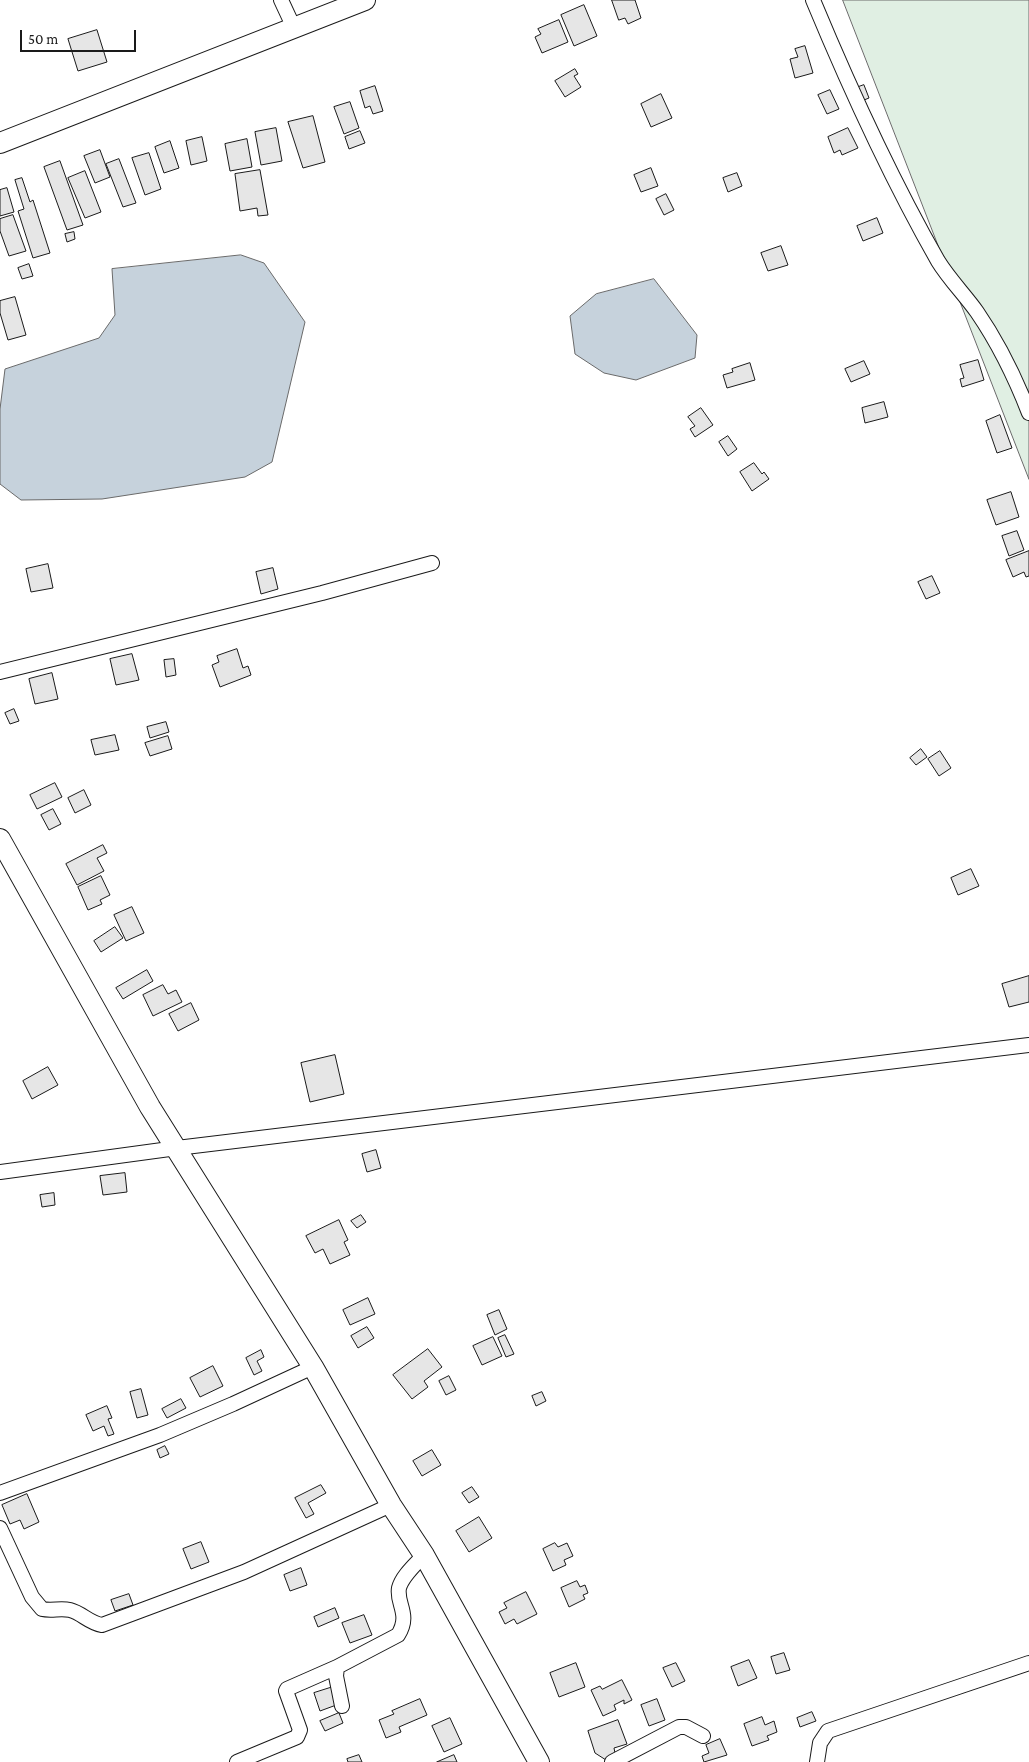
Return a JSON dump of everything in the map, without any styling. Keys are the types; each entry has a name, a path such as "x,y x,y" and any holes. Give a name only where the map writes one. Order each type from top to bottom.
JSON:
{"street":[{"path":"281,0 294,28"},
{"path":"0,143 365,0"},
{"path":"814,0 896,182 939,263 977,312 1001,350 1017,381 1029,413"},
{"path":"0,672 322,593 432,563"},
{"path":"0,839 150,1106 313,1367 391,1505 424,1555 539,1762"},
{"path":"0,1172 177,1148 1029,1045"},
{"path":"0,1493 160,1435 234,1404 313,1367"},
{"path":"0,1528 32,1597 42,1609 68,1609 76,1612 89,1622 102,1625 244,1572 391,1505"},
{"path":"237,1762 296,1736 300,1730 287,1689 337,1667 398,1634 404,1619 399,1589 402,1580 424,1555"},
{"path":"817,1762 820,1743 828,1731 1029,1663"},
{"path":"337,1667 336,1676 342,1706"},
{"path":"612,1762 679,1727 686,1727 703,1736"}],"green space":[{"path":"843,0 1029,0 1029,479"}],"shaded area":[{"path":"241,255 264,263 305,322 272,462 245,477 102,499 21,500 0,484 0,409 5,369 99,338 115,315 112,269"},
{"path":"654,279 697,335 695,358 636,380 604,373 575,354 570,316 596,294"}],"building":[{"path":"612,0 635,0 641,18 628,24 625,18 619,20"},
{"path":"584,5 597,36 574,46 561,15"},
{"path":"559,20 568,42 542,53 535,37 541,34 538,29"},
{"path":"97,30 107,62 78,71 68,39"},
{"path":"805,46 813,73 795,78 790,59 798,57 795,49"},
{"path":"575,69 578,74 574,76 581,87 565,97 555,81"},
{"path":"864,85 869,98 859,102 853,89"},
{"path":"375,86 383,111 373,114 370,106 365,108 360,91"},
{"path":"830,90 839,109 827,114 818,95"},
{"path":"661,94 672,118 651,127 641,104"},
{"path":"350,102 359,128 344,134 334,107"},
{"path":"313,116 325,162 303,168 288,122"},
{"path":"276,128 282,161 261,165 255,132"},
{"path":"848,128 858,148 842,155 840,150 834,153 828,137"},
{"path":"360,131 365,143 349,149 345,137"},
{"path":"202,137 207,161 191,165 186,141"},
{"path":"247,139 252,167 230,171 225,144"},
{"path":"170,141 179,168 164,173 155,147"},
{"path":"100,150 110,177 95,183 84,156"},
{"path":"149,153 161,189 145,195 132,158"},
{"path":"119,159 136,203 123,207 106,164"},
{"path":"60,161 83,225 67,230 44,167"},
{"path":"651,168 658,186 641,192 634,175"},
{"path":"260,170 268,215 258,216 257,208 240,211 235,174"},
{"path":"85,171 101,212 85,218 68,178"},
{"path":"737,173 742,186 728,192 723,178"},
{"path":"22,178 30,202 33,200 50,253 33,258 18,211 24,209 15,180"},
{"path":"7,188 14,212 0,216 0,190"},
{"path":"666,194 674,210 664,215 656,199"},
{"path":"13,215 26,251 9,256 0,231 0,219"},
{"path":"877,218 883,233 863,241 857,226"},
{"path":"74,232 75,239 67,242 65,234"},
{"path":"781,246 788,265 768,271 761,253"},
{"path":"29,264 33,276 22,279 18,268"},
{"path":"15,297 26,335 8,340 0,313 0,301"},
{"path":"978,360 984,380 962,387 960,379 964,378 960,365"},
{"path":"864,361 870,374 851,382 845,369"},
{"path":"750,363 755,380 727,388 723,375 733,372 732,369"},
{"path":"884,402 888,417 865,423 862,408"},
{"path":"701,408 713,425 695,437 690,429 695,426 688,417"},
{"path":"1000,415 1012,448 997,453 986,421"},
{"path":"728,436 737,449 728,456 719,442"},
{"path":"754,463 762,474 764,472 769,479 752,491 740,472"},
{"path":"1011,492 1019,517 996,525 987,500"},
{"path":"1017,531 1024,550 1009,556 1002,536"},
{"path":"1029,551 1029,576 1026,577 1024,572 1013,577 1006,560"},
{"path":"48,564 53,588 31,592 26,569"},
{"path":"273,568 278,589 261,594 256,572"},
{"path":"932,576 940,593 926,599 918,582"},
{"path":"237,649 243,668 248,666 251,675 220,687 212,665 219,662 217,656"},
{"path":"132,654 139,680 116,685 110,659"},
{"path":"174,659 176,675 166,677 164,660"},
{"path":"52,673 58,699 35,704 29,679"},
{"path":"14,709 19,721 10,724 5,713"},
{"path":"166,722 169,732 150,738 147,727"},
{"path":"115,735 119,750 95,755 91,740"},
{"path":"168,736 172,749 150,756 145,743"},
{"path":"921,749 927,757 916,765 910,758"},
{"path":"940,751 951,768 939,776 928,759"},
{"path":"55,783 62,797 37,809 30,795"},
{"path":"84,790 91,805 75,813 68,798"},
{"path":"53,809 61,824 49,830 41,815"},
{"path":"103,845 107,853 97,858 104,871 77,885 66,864"},
{"path":"971,869 979,886 958,895 951,878"},
{"path":"101,876 110,895 100,900 102,904 88,910 78,887"},
{"path":"132,907 144,933 126,941 114,915"},
{"path":"115,927 123,938 101,952 94,941"},
{"path":"147,970 153,981 123,999 116,988"},
{"path":"1029,976 1029,1002 1009,1007 1002,984"},
{"path":"163,985 168,994 176,990 182,1002 153,1016 143,995"},
{"path":"191,1003 199,1020 178,1031 169,1014"},
{"path":"335,1055 344,1094 310,1102 301,1063"},
{"path":"48,1067 58,1085 32,1099 23,1081"},
{"path":"376,1150 381,1168 367,1172 362,1154"},
{"path":"125,1173 127,1192 103,1195 100,1176"},
{"path":"54,1193 55,1205 42,1207 40,1195"},
{"path":"361,1215 366,1222 357,1228 351,1221"},
{"path":"339,1220 348,1240 344,1242 350,1255 330,1264 323,1249 315,1253 306,1236"},
{"path":"368,1298 375,1314 350,1325 343,1310"},
{"path":"499,1310 507,1329 495,1335 487,1315"},
{"path":"367,1327 374,1338 358,1348 351,1336"},
{"path":"505,1335 514,1354 506,1357 498,1338"},
{"path":"493,1337 502,1356 482,1365 473,1346"},
{"path":"428,1349 442,1367 424,1381 428,1387 412,1399 393,1375"},
{"path":"261,1350 264,1357 257,1361 262,1371 254,1375 246,1358"},
{"path":"213,1366 223,1386 200,1397 190,1378"},
{"path":"449,1376 456,1390 446,1395 439,1381"},
{"path":"141,1389 148,1415 137,1418 130,1392"},
{"path":"542,1392 546,1401 536,1406 532,1396"},
{"path":"181,1399 186,1408 167,1418 162,1409"},
{"path":"107,1406 112,1418 108,1419 114,1434 108,1436 104,1426 93,1431 86,1415"},
{"path":"165,1446 169,1454 160,1458 157,1450"},
{"path":"432,1450 441,1465 422,1476 413,1461"},
{"path":"321,1485 326,1493 308,1503 314,1514 306,1518 295,1498"},
{"path":"472,1487 479,1497 469,1503 462,1493"},
{"path":"27,1494 39,1522 24,1529 20,1520 10,1524 2,1505"},
{"path":"479,1517 492,1538 469,1552 456,1531"},
{"path":"201,1542 209,1562 191,1569 183,1549"},
{"path":"555,1543 558,1547 567,1543 573,1556 564,1560 566,1565 553,1571 543,1549"},
{"path":"301,1568 307,1585 290,1591 284,1575"},
{"path":"577,1581 580,1587 585,1585 588,1593 583,1595 585,1599 569,1607 561,1588"},
{"path":"526,1592 537,1614 517,1624 514,1619 505,1624 499,1612 507,1608 504,1603"},
{"path":"129,1594 133,1605 115,1611 111,1600"},
{"path":"335,1608 339,1618 318,1627 314,1617"},
{"path":"364,1615 372,1635 350,1643 342,1623"},
{"path":"784,1653 790,1670 776,1674 771,1657"},
{"path":"749,1660 757,1678 738,1686 731,1667"},
{"path":"576,1663 585,1687 559,1697 550,1673"},
{"path":"676,1663 685,1681 672,1687 663,1668"},
{"path":"622,1680 632,1700 624,1704 624,1700 614,1705 616,1710 603,1716 591,1690 600,1686 602,1689"},
{"path":"333,1687 339,1704 320,1711 314,1693"},
{"path":"420,1699 427,1715 399,1727 401,1732 386,1738 379,1720 394,1714 392,1711"},
{"path":"657,1699 665,1720 649,1726 641,1705"},
{"path":"812,1712 816,1721 800,1727 797,1718"},
{"path":"339,1713 343,1723 325,1731 320,1721"},
{"path":"762,1717 765,1725 774,1721 777,1732 767,1736 769,1740 752,1746 744,1724"},
{"path":"450,1718 462,1744 444,1752 432,1726"},
{"path":"618,1720 627,1744 614,1748 615,1753 606,1760 595,1753 588,1731"},
{"path":"720,1739 727,1755 704,1762 702,1756 709,1753 706,1745"},
{"path":"359,1755 362,1762 348,1762 347,1759"},
{"path":"454,1755 457,1762 437,1762"}]}
